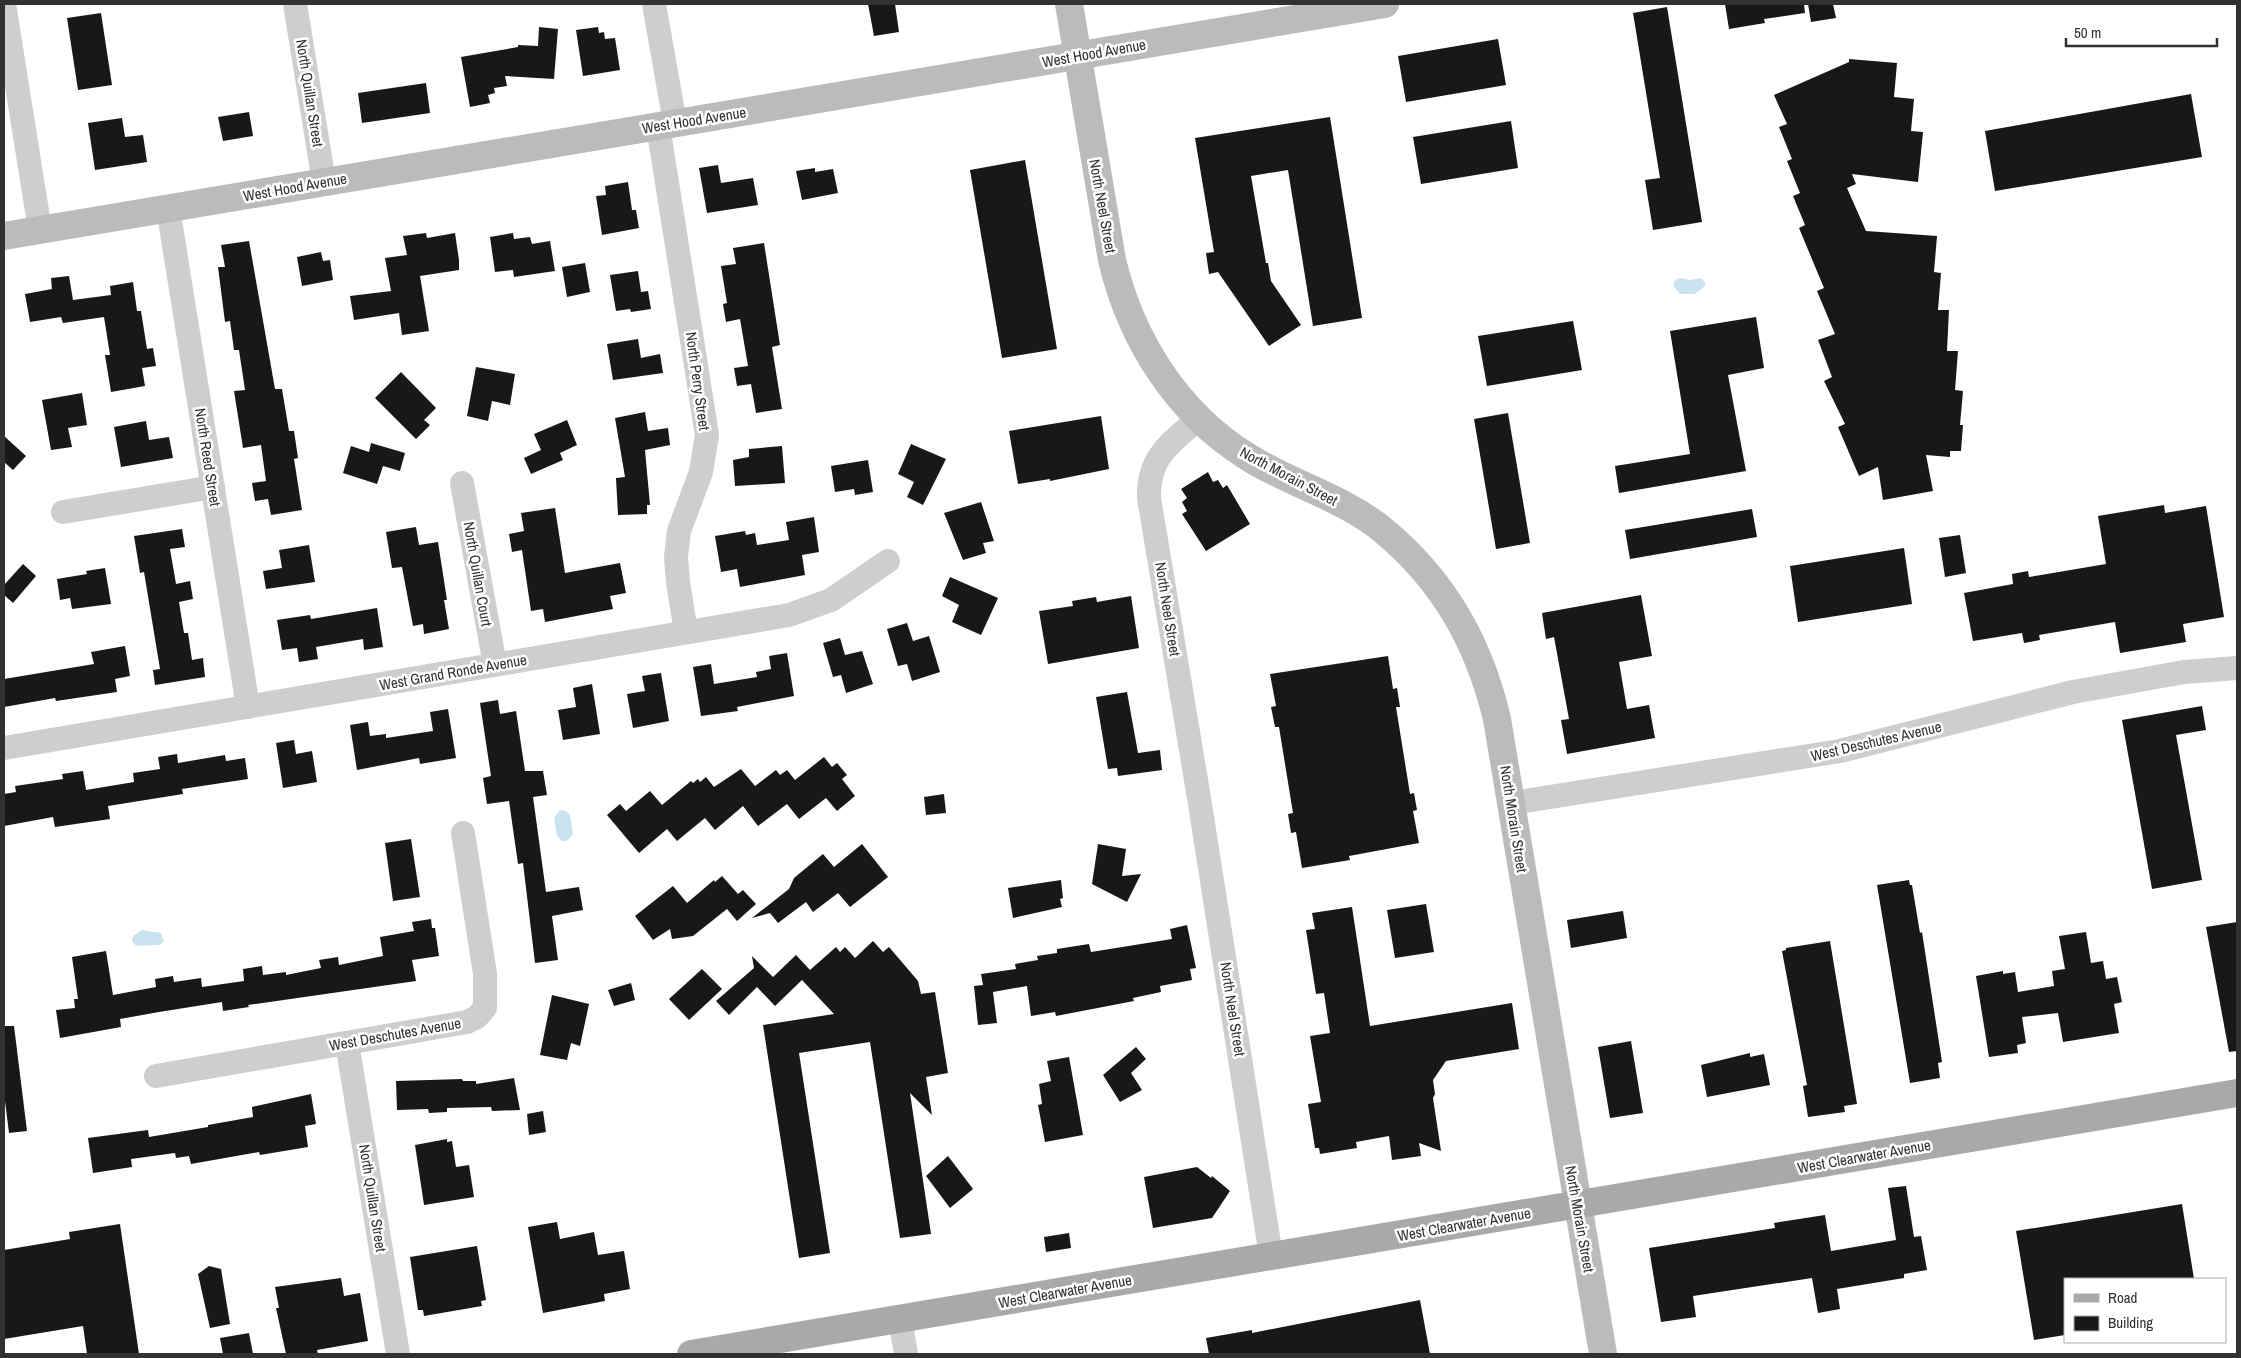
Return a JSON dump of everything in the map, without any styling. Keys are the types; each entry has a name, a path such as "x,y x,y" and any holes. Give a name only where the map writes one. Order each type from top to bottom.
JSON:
{"main road":[{"name":"West Clearwater Avenue","path":"691,1354 2237,1093"}],"street":[{"path":"4,4 40,230"},
{"name":"North Quillan Street","path":"295,4 324,182"},
{"name":"North Perry Street","path":"654,4 666,124 707,436 701,472 679,531 677,573 686,632"},
{"name":"North Neel Street","path":"1069,4 1108,239 1123,300 1145,349 1177,394 1199,418 1156,461 1148,483 1149,498 1199,798 1271,1256"},
{"name":"West Hood Avenue","path":"4,236 1385,4"},
{"name":"North Reed Street","path":"168,208 248,706"},
{"name":"North Morain Street","path":"1199,418 1248,457 1339,501 1384,531 1421,567 1456,614 1469,636 1480,662 1497,719 1603,1354"},
{"name":"North Quillan Court","path":"462,483 495,665"},
{"path":"63,512 213,487"},
{"name":"West Grand Ronde Avenue","path":"4,748 789,615 813,608 846,591 888,561"},
{"name":"West Deschutes Avenue","path":"1512,803 1840,751 2073,692 2184,672 2237,668"},
{"name":"West Deschutes Avenue","path":"156,1076 467,1022 477,1017 485,1008 486,974 464,833"},
{"name":"North Quillan Street","path":"347,1043 398,1354"},
{"path":"900,1319 906,1354"}],"water":[{"path":"1680,278 1690,280 1701,278 1705,282 1705,286 1695,294 1680,294 1673,286 1675,280"},
{"path":"560,810 566,811 570,815 573,834 567,841 562,841 557,836 554,818"},
{"path":"142,930 161,933 164,942 159,945 136,946 132,941 133,936"}],"building":[{"path":"868,4 895,4 899,32 874,36"},
{"path":"1725,4 1804,4 1805,13 1764,19 1765,23 1729,29"},
{"path":"1808,4 1833,4 1836,18 1811,22"},
{"path":"1667,7 1702,222 1653,230 1645,180 1660,178 1633,13"},
{"path":"101,13 112,85 78,90 67,18"},
{"path":"539,27 558,29 554,79 505,76 507,86 494,88 495,93 488,95 490,103 470,107 461,57 518,47 518,45 538,46"},
{"path":"598,27 599,33 604,32 605,39 615,38 620,70 583,76 576,30"},
{"path":"1498,39 1506,85 1406,102 1398,56"},
{"path":"1849,59 1897,63 1894,97 1914,99 1911,131 1923,132 1918,182 1852,174 1856,184 1847,188 1866,231 1937,236 1934,272 1941,273 1938,310 1949,310 1947,351 1958,351 1955,390 1963,391 1960,425 1963,425 1961,451 1950,451 1950,457 1926,455 1933,491 1883,500 1878,467 1859,476 1838,427 1845,424 1824,381 1832,377 1818,340 1835,334 1817,291 1824,288 1799,228 1805,225 1793,196 1800,193 1787,161 1792,159 1779,127 1787,124 1774,95 1849,62"},
{"path":"426,83 430,113 362,123 358,93"},
{"path":"2191,94 2202,157 1995,191 1985,131"},
{"path":"249,112 253,136 223,141 218,117"},
{"path":"1330,117 1362,318 1313,326 1288,170 1251,176 1266,263 1268,263 1271,281 1301,325 1269,346 1218,272 1209,274 1206,253 1214,252 1195,138"},
{"path":"122,118 125,137 143,135 147,162 95,170 88,123"},
{"path":"1511,121 1518,168 1421,184 1413,137"},
{"path":"1025,160 1057,349 1002,358 970,170"},
{"path":"718,165 721,183 753,178 758,205 707,213 699,168"},
{"path":"815,168 815,172 833,169 838,193 802,200 796,171"},
{"path":"628,182 632,210 636,210 639,228 602,235 596,196 606,195 605,186"},
{"path":"426,233 427,238 455,233 459,260 459,270 420,276 429,331 402,335 399,313 354,320 350,296 391,291 385,258 407,255 403,236"},
{"path":"513,233 514,239 530,237 532,244 550,241 555,271 514,277 513,270 495,272 490,237"},
{"path":"249,241 275,389 282,389 289,431 294,431 298,458 294,459 302,510 271,515 268,499 255,501 252,483 266,481 261,445 243,448 234,391 245,390 239,350 234,350 230,321 225,322 218,267 225,267 221,245"},
{"path":"764,243 780,345 772,347 782,409 756,413 751,384 737,386 734,368 748,366 740,319 726,322 723,304 727,303 721,266 736,264 733,248"},
{"path":"321,252 323,261 330,260 333,280 302,286 297,257"},
{"path":"585,263 590,292 567,297 562,267"},
{"path":"638,271 641,292 648,291 651,309 631,312 630,309 616,311 610,275"},
{"path":"69,276 73,300 111,295 110,286 133,282 137,311 141,311 147,349 153,348 156,366 142,368 145,386 111,392 105,355 110,355 104,317 63,323 61,317 30,322 25,294 52,289 51,278"},
{"path":"1756,317 1764,368 1728,375 1746,471 1619,493 1615,466 1690,454 1670,331"},
{"path":"1573,321 1582,370 1487,386 1478,336"},
{"path":"638,339 641,358 660,354 663,373 613,380 607,344"},
{"path":"476,367 515,374 510,405 492,401 488,421 467,416"},
{"path":"401,372 436,408 424,420 430,425 416,439 375,398"},
{"path":"82,393 87,425 68,428 72,447 51,450 42,400"},
{"path":"645,412 648,431 668,428 670,445 645,450 650,505 647,505 647,514 618,515 616,478 625,477 615,418"},
{"path":"1508,413 1530,543 1496,549 1474,419"},
{"path":"1101,416 1109,469 1050,481 1050,479 1018,484 1009,431"},
{"path":"567,420 577,445 560,453 563,460 531,474 524,458 541,450 534,434"},
{"path":"146,421 149,440 169,437 173,458 121,467 114,427"},
{"path":"4,436 26,456 13,470 4,462"},
{"path":"371,443 405,453 400,471 383,466 377,484 343,473 351,446 369,452"},
{"path":"911,444 946,459 923,505 907,497 914,482 898,474"},
{"path":"782,446 785,483 735,486 733,460 749,457 749,449"},
{"path":"868,460 873,492 855,495 854,489 835,492 831,466"},
{"path":"1208,472 1213,482 1218,480 1223,488 1227,485 1250,524 1206,551 1182,514 1187,511 1182,502 1187,498 1181,489"},
{"path":"981,502 994,541 983,543 986,553 963,560 944,513"},
{"path":"2164,505 2165,513 2206,506 2224,617 2183,624 2186,642 2120,653 2115,622 2039,635 2040,640 2024,643 2022,633 1973,641 1964,593 2013,584 2012,574 2028,571 2029,577 2106,564 2098,516"},
{"path":"555,508 565,573 620,563 626,593 610,596 613,609 545,622 543,609 531,611 522,550 512,552 509,534 524,531 521,513"},
{"path":"1752,509 1757,537 1630,559 1625,530"},
{"path":"814,517 819,552 802,555 805,575 740,587 737,569 721,572 715,536 745,531 746,535 755,533 757,545 789,540 786,522"},
{"path":"416,527 419,545 438,542 447,600 444,600 449,629 424,634 423,624 413,626 402,567 392,568 386,532"},
{"path":"182,529 185,547 170,549 176,584 190,581 193,599 179,602 184,633 188,633 192,660 203,658 205,677 155,685 153,670 160,669 144,572 140,573 134,536"},
{"path":"1960,535 1966,573 1945,577 1939,538"},
{"path":"309,545 315,582 266,589 263,571 282,568 279,550"},
{"path":"1904,548 1912,604 1798,622 1790,566"},
{"path":"23,564 36,576 13,603 4,595 4,585"},
{"path":"105,568 111,604 72,609 70,598 60,600 57,579 87,574 86,571"},
{"path":"950,577 998,598 981,635 952,622 959,605 942,596"},
{"path":"1641,595 1652,656 1619,662 1627,709 1649,705 1655,738 1567,754 1561,720 1569,719 1554,637 1546,639 1542,613"},
{"path":"1131,596 1139,648 1048,664 1039,611 1073,606 1072,601 1096,597 1097,602"},
{"path":"377,608 383,647 364,650 363,639 316,647 318,659 299,662 297,648 282,650 277,620 310,615 311,619"},
{"path":"907,623 913,641 929,636 940,672 912,681 907,664 898,666 887,629"},
{"path":"840,638 845,655 862,651 873,684 846,693 841,675 833,677 823,643"},
{"path":"125,646 130,676 115,679 117,692 56,701 55,698 4,707 4,679 94,664 91,652"},
{"path":"787,653 794,696 737,707 738,711 701,716 693,667 711,664 714,684 757,677 756,672 771,669 769,656"},
{"path":"1388,656 1393,689 1397,688 1400,707 1396,707 1410,794 1414,793 1417,810 1413,811 1419,843 1349,856 1350,860 1302,868 1296,832 1291,833 1288,814 1293,813 1279,727 1275,727 1271,707 1276,706 1270,674"},
{"path":"661,673 669,721 633,728 627,694 645,691 642,676"},
{"path":"592,684 600,734 563,740 558,710 576,707 573,688"},
{"path":"1127,692 1138,753 1160,750 1162,770 1118,776 1117,768 1108,769 1096,697"},
{"path":"498,700 500,714 516,711 525,771 543,771 547,795 533,797 546,892 579,887 583,910 552,916 558,960 535,963 523,863 518,864 509,801 487,804 483,778 491,776 480,703"},
{"path":"2202,706 2206,730 2176,735 2202,880 2152,889 2122,720"},
{"path":"448,709 456,758 420,764 419,758 357,770 350,725 368,722 370,736 386,734 386,738 433,731 430,712"},
{"path":"294,740 296,754 312,751 317,782 283,788 276,743"},
{"path":"177,754 178,763 225,755 226,761 245,758 248,779 182,789 183,794 108,806 110,819 55,827 53,817 4,826 4,794 16,792 15,786 63,779 62,774 83,771 86,790 134,782 133,773 160,769 158,757"},
{"path":"824,757 832,767 837,763 847,775 842,779 855,796 837,811 826,798 799,819 787,804 758,826 743,806 715,830 705,818 677,841 667,829 639,853 607,815 620,804 626,811 650,791 662,805 691,781 693,783 698,779 700,782 706,777 714,787 741,769 755,786 776,770 780,775 787,770 795,780"},
{"path":"944,794 946,813 926,815 924,797"},
{"path":"411,839 420,897 393,901 385,843"},
{"path":"862,844 888,877 850,907 838,893 813,912 806,902 778,923 770,913 752,918 789,889 794,878 823,854 834,867"},
{"path":"1098,844 1126,849 1122,876 1141,874 1127,902 1092,884"},
{"path":"722,876 738,894 743,890 756,904 737,921 727,909 693,936 672,939 670,929 653,940 635,916 673,886 687,903 714,880 715,882"},
{"path":"1061,880 1063,898 1060,899 1062,907 1013,918 1008,888"},
{"path":"1909,880 1910,885 1912,885 1920,933 1922,932 1942,1062 1938,1063 1940,1078 1910,1083 1877,885"},
{"path":"1426,904 1434,952 1395,958 1387,910"},
{"path":"1352,907 1370,1026 1512,1003 1519,1049 1446,1061 1433,1080 1435,1094 1433,1098 1441,1151 1419,1143 1421,1156 1392,1160 1389,1136 1356,1142 1357,1148 1320,1154 1319,1148 1315,1148 1308,1104 1321,1102 1310,1036 1330,1033 1324,993 1316,994 1306,930 1315,929 1312,913"},
{"path":"1623,911 1627,938 1571,948 1567,920"},
{"path":"431,919 432,928 435,928 439,956 412,960 416,981 248,1005 249,1007 223,1011 222,1002 159,1012 120,1019 121,1027 60,1038 56,1010 75,1008 74,999 78,999 72,957 106,951 113,995 156,987 155,979 173,976 174,982 201,978 202,987 244,981 243,969 262,966 263,975 286,972 286,975 321,968 319,960 338,957 339,965 383,956 380,937 414,931 412,922"},
{"path":"2237,922 2237,1051 2229,1052 2206,927"},
{"path":"1187,925 1196,968 1190,969 1192,980 1160,986 1161,992 1133,998 1134,1001 1056,1016 1055,1012 1031,1016 1027,986 993,992 997,1023 978,1025 974,986 983,985 981,974 1016,969 1015,964 1038,960 1037,956 1057,953 1057,949 1089,944 1091,952 1172,939 1170,929"},
{"path":"2086,932 2091,963 2103,961 2106,979 2117,977 2122,1002 2114,1004 2119,1033 2063,1042 2058,1013 2022,1017 2026,1043 2017,1045 2018,1053 1989,1057 1976,976 2003,971 2003,974 2015,972 2018,992 2054,986 2052,971 2065,969 2059,936"},
{"path":"873,941 883,952 889,947 918,981 921,994 935,992 948,1073 926,1077 932,1115 910,1093 931,1234 900,1238 870,1042 799,1053 830,1253 799,1258 763,1025 834,1014 802,980 775,1006 757,987 729,1015 716,1001 754,968 752,956 773,977 796,955 810,970 836,947 840,952 845,947 855,958"},
{"path":"1830,941 1857,1104 1844,1106 1845,1112 1808,1117 1803,1086 1807,1085 1782,951 1786,950 1786,948"},
{"path":"702,969 722,989 689,1020 669,999"},
{"path":"631,983 635,1000 614,1006 608,990"},
{"path":"552,995 589,1004 580,1046 571,1043 567,1060 540,1055"},
{"path":"4,1026 14,1026 27,1131 9,1133 4,1093"},
{"path":"1631,1041 1643,1113 1610,1118 1598,1047"},
{"path":"1136,1047 1146,1059 1131,1073 1142,1090 1120,1102 1103,1075"},
{"path":"1750,1053 1750,1057 1764,1054 1770,1085 1707,1097 1701,1065"},
{"path":"1069,1057 1083,1135 1045,1142 1038,1105 1042,1104 1039,1084 1051,1081 1047,1061"},
{"path":"514,1078 520,1110 492,1111 491,1107 447,1108 447,1112 429,1113 428,1109 397,1110 396,1081 462,1079 463,1081 476,1081 476,1084"},
{"path":"311,1094 316,1124 305,1126 308,1147 260,1155 259,1152 191,1164 189,1156 176,1158 175,1153 131,1159 132,1167 93,1173 88,1138 148,1130 149,1137 208,1127 208,1125 253,1117 252,1107"},
{"path":"543,1111 546,1132 529,1135 527,1114"},
{"path":"447,1139 447,1142 452,1141 456,1167 469,1165 474,1197 424,1205 415,1145"},
{"path":"948,1156 973,1189 950,1208 926,1176"},
{"path":"1197,1167 1211,1178 1212,1176 1230,1191 1212,1218 1153,1228 1144,1177"},
{"path":"1906,1186 1914,1237 1921,1236 1927,1270 1904,1274 1904,1278 1837,1289 1840,1309 1818,1313 1812,1278 1693,1296 1696,1317 1661,1322 1649,1248 1775,1228 1774,1223 1825,1215 1831,1251 1896,1240 1888,1188"},
{"path":"2182,1204 2194,1278 2064,1278 2064,1335 2034,1340 2016,1231"},
{"path":"557,1222 560,1239 594,1232 598,1255 624,1251 630,1289 604,1294 605,1301 543,1313 528,1227"},
{"path":"120,1224 139,1354 87,1354 83,1326 4,1339 4,1250 70,1239 69,1232"},
{"path":"1069,1233 1071,1248 1046,1252 1044,1237"},
{"path":"477,1246 486,1300 481,1301 482,1306 424,1316 423,1310 418,1310 410,1257"},
{"path":"209,1266 221,1269 230,1324 210,1328 198,1274"},
{"path":"341,1278 344,1296 360,1293 368,1341 317,1350 318,1354 286,1354 276,1308 279,1308 275,1287"},
{"path":"1420,1300 1430,1354 1209,1354 1206,1338 1252,1330 1252,1333"},
{"path":"249,1333 253,1354 223,1354 220,1338"}]}
